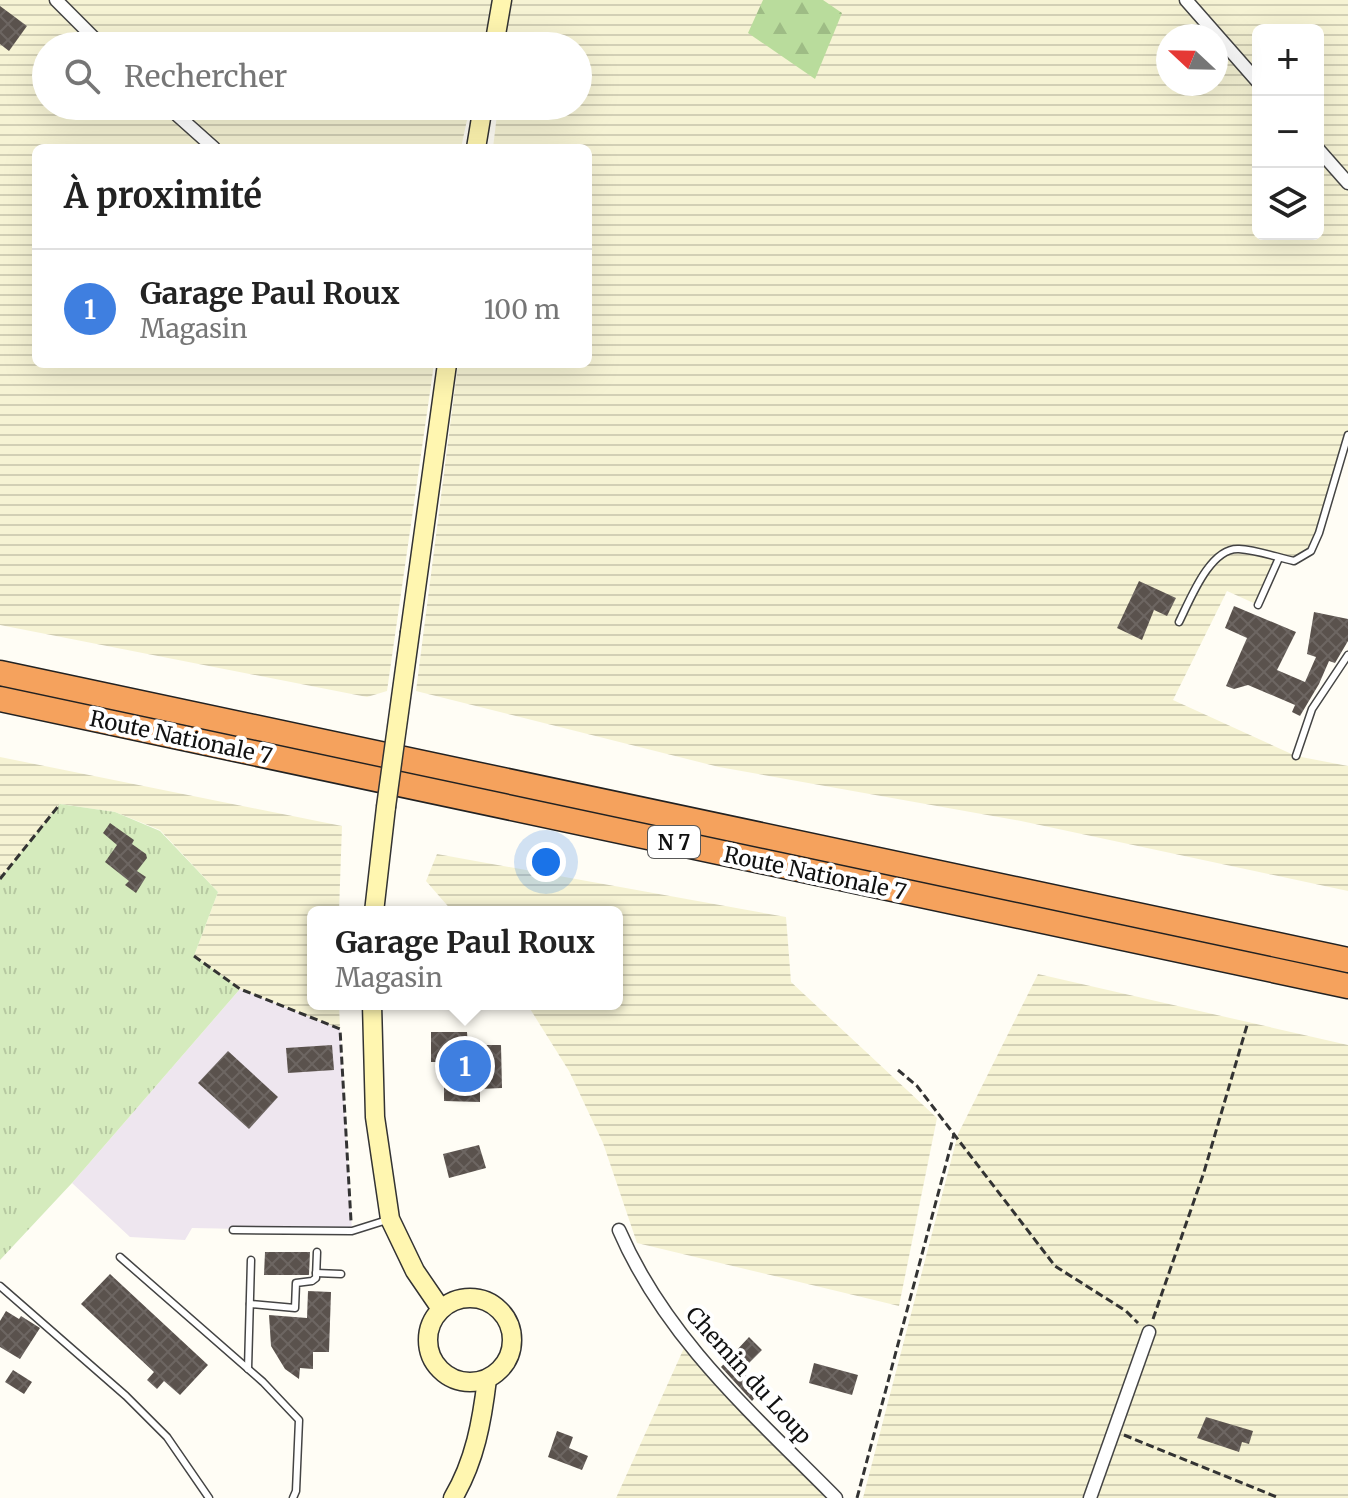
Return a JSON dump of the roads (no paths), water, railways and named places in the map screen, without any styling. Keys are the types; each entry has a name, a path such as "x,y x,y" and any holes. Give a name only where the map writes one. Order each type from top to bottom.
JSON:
{"highway":[{"name":"Route Nationale 7","path":"0,673 1348,960"},
{"name":"Route Nationale 7","path":"0,699 1348,986"}],"main road":[{"path":"496,32 502,0"},
{"path":"477,144 481,120"},
{"path":"375,906 446,368"},
{"path":"372,1010 375,1117 390,1219 415,1271 441,1309"},
{"path":"481,1299 504,1314 513,1341 503,1367 487,1379 466,1383 441,1372 432,1360 428,1333 441,1309 453,1301 481,1299"},
{"path":"453,1498 475,1451 487,1379"}],"street":[{"path":"56,0 88,32"},
{"path":"1186,0 1252,75"},
{"path":"183,120 210,144"},
{"path":"1324,156 1348,183"},
{"name":"Chemin du Loup","path":"619,1230 636,1269 686,1341 717,1378 836,1498"},
{"path":"1090,1498 1149,1332"}],"lane":[{"path":"1179,622 1218,554 1237,548 1294,561 1311,551 1348,435"},
{"path":"1258,605 1279,558"},
{"path":"1296,756 1312,709 1348,655"},
{"path":"233,1230 352,1231 390,1219"},
{"path":"250,1304 295,1308 296,1283 316,1278 317,1252"},
{"path":"120,1257 248,1369 299,1420 296,1491 293,1498"},
{"path":"248,1369 251,1260"},
{"path":"316,1273 341,1274"},
{"path":"0,1286 126,1396 167,1437 209,1498"}],"place":[{"name":"Garage Paul Roux","path":"465,1066"}]}
